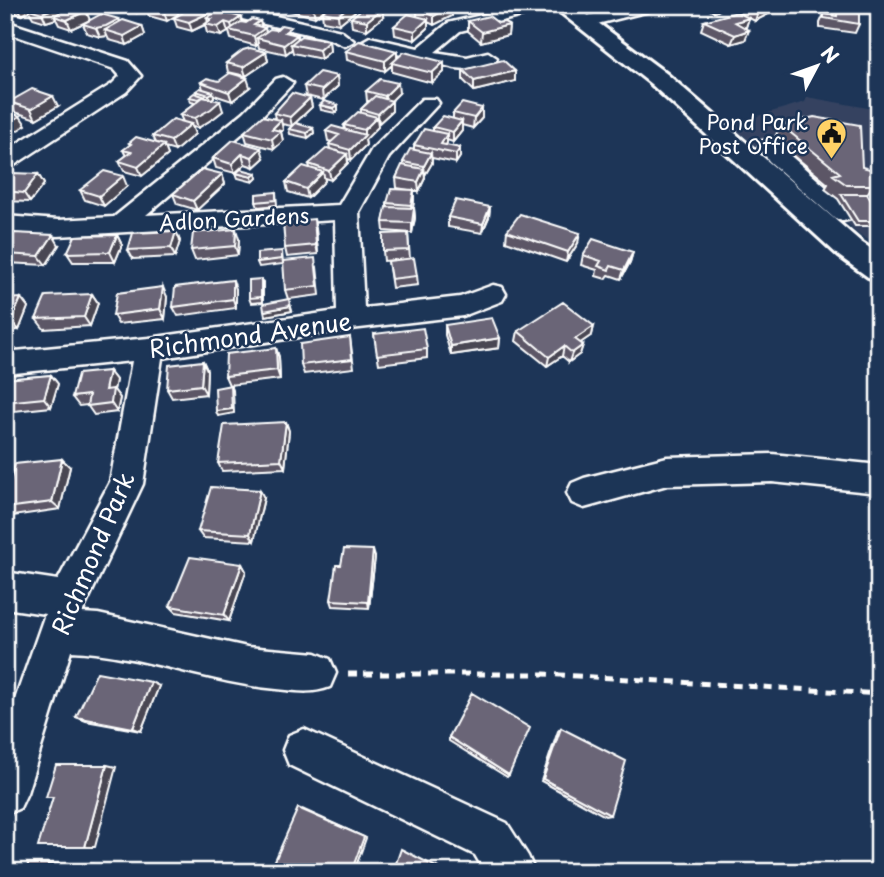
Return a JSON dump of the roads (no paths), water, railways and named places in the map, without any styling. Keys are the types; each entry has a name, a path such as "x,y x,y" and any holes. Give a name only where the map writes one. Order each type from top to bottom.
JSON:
{"main road":[{"path":"561,5 748,142 843,217 850,249 879,269"}],"street":[{"path":"205,5 242,9 335,35 345,41"},
{"path":"422,54 454,27 545,5"},
{"path":"585,22 652,5"},
{"path":"5,26 121,65 131,76 119,88 5,162"},
{"path":"370,42 467,63 488,58"},
{"name":"Adlon Gardens","path":"121,224 251,116 283,83"},
{"path":"351,318 347,212 380,154 429,103"},
{"path":"748,142 770,146 777,156 843,217"},
{"name":"Adlon Gardens","path":"5,224 58,228 347,212"},
{"name":"Richmond Avenue","path":"5,363 149,349 351,318 463,306 493,295"},
{"name":"Richmond Park","path":"5,793 63,615 126,484 149,349"},
{"path":"584,493 667,471 772,468 879,479"},
{"path":"5,590 98,633 247,667 316,673"},
{"path":"304,750 491,839 512,872"}],"place":[{"name":"Pond Park Post Office","path":"831,160"}]}
